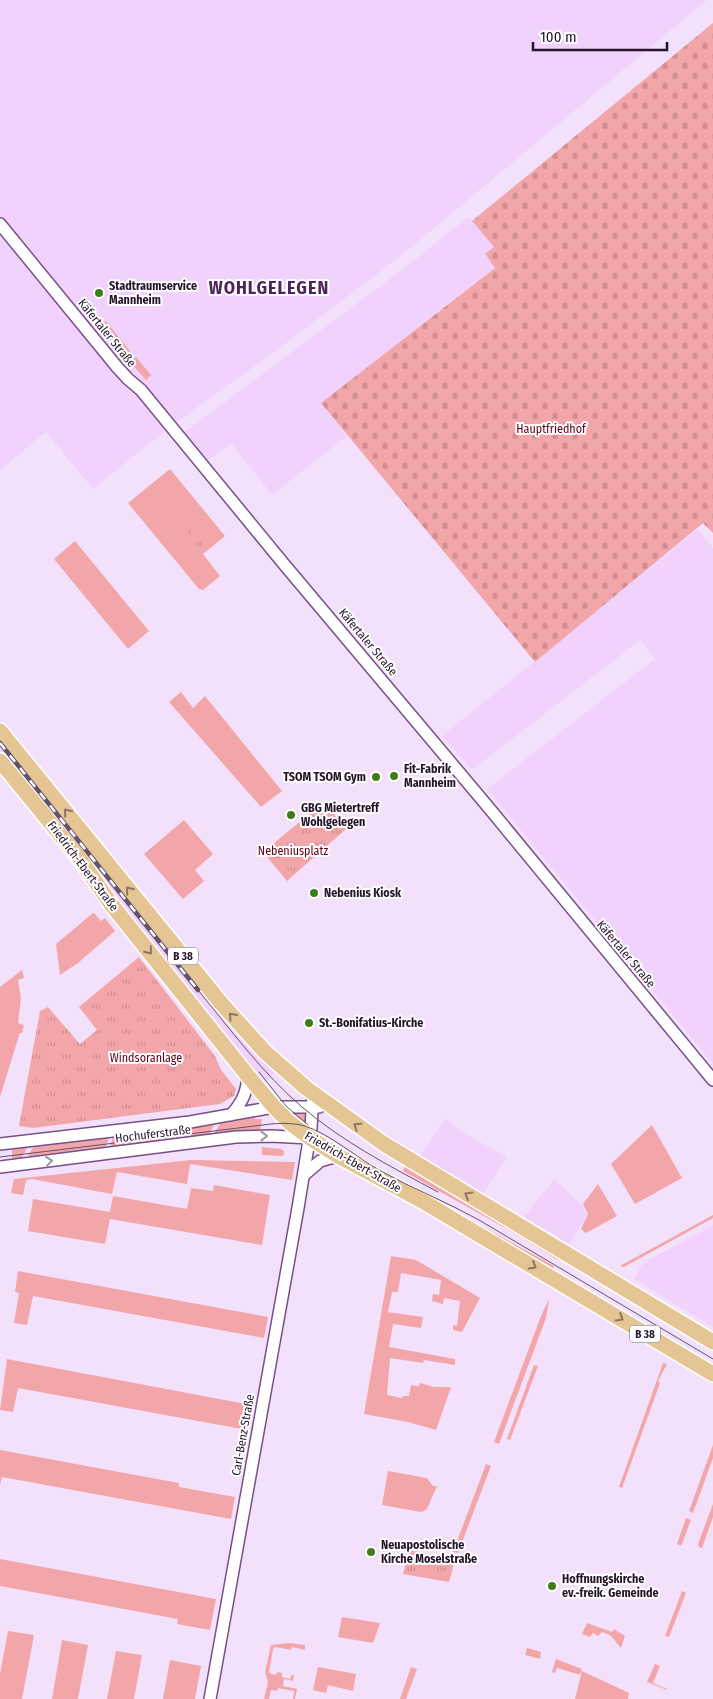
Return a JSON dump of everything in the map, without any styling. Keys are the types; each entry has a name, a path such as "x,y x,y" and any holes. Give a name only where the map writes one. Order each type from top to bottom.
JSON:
{"main road":[{"name":"Friedrich-Ebert-Straße","path":"0,731 221,1003 313,1101 330,1107 393,1150 713,1342"},
{"name":"Friedrich-Ebert-Straße","path":"0,762 80,858 111,904 248,1076 290,1123 338,1156 475,1232 713,1374"}],"street":[{"name":"Käfertaler Straße","path":"0,224 117,367 141,390 713,1080"},
{"path":"231,1115 239,1106 245,1094 248,1076"},
{"name":"Hochuferstraße","path":"0,1144 190,1122 313,1101"},
{"name":"Carl-Benz-Straße","path":"210,1699 304,1176 313,1101"},
{"name":"Hochuferstraße","path":"0,1167 236,1137 310,1138"},
{"path":"304,1176 320,1161 338,1156"}],"shaded area":[{"path":"0,0 707,0 403,254 281,347 165,431 93,489 46,432 0,470"},
{"path":"468,217 494,247 485,255 495,267 321,403 347,436 272,495 231,443 207,461 183,433 398,273"},
{"path":"698,529 713,548 713,1064 487,789 655,659 640,640 472,770 442,736"},
{"path":"0,738 277,1070 262,1085 0,755"},
{"path":"446,1119 462,1132 507,1157 481,1197 417,1159"},
{"path":"554,1179 582,1205 587,1215 569,1244 524,1217"},
{"path":"713,1225 713,1327 634,1279 642,1264"}],"green space":[{"name":"Hauptfriedhof","path":"713,23 713,533 703,523 535,662 321,403 495,268 485,254 494,247 472,221"},
{"path":"106,321 130,351 125,355 101,326"},
{"path":"136,357 151,375 146,380 130,362"},
{"path":"170,469 225,536 203,554 220,576 203,590 199,589 128,503"},
{"path":"190,527 203,542 202,546 193,553 188,548 186,542 187,528"},
{"path":"75,541 149,631 128,649 54,559"},
{"path":"181,692 193,708 205,696 282,791 261,807 169,702"},
{"name":"Nebeniusplatz","path":"324,802 346,829 287,881 263,852"},
{"path":"184,820 213,854 195,870 204,881 183,899 144,854"},
{"path":"93,913 101,921 105,918 115,931 78,963 60,975 56,944"},
{"name":"Windsoranlage","path":"139,957 215,1056 221,1070 236,1089 234,1096 220,1104 33,1128 19,1126 40,1011 48,1007 80,1044 97,1030 79,1007"},
{"path":"22,970 24,978 18,980 21,998 18,1023 24,1025 0,1097 0,987"},
{"path":"285,1111 304,1112 308,1116 306,1130"},
{"path":"254,1116 255,1119 262,1119 260,1131 222,1136 221,1133 214,1134 222,1120"},
{"path":"214,1125 209,1134 110,1147 113,1137"},
{"path":"652,1125 682,1178 635,1204 611,1164"},
{"path":"98,1136 99,1139 109,1138 104,1151 33,1160 32,1156 28,1156 35,1144"},
{"path":"20,1145 21,1148 27,1148 20,1161 12,1159 12,1149"},
{"path":"262,1147 281,1149 284,1151 284,1155 262,1155"},
{"path":"191,1160 295,1162 292,1180 190,1164 187,1184 117,1172 112,1194 32,1179 26,1180 23,1195 11,1193 14,1179"},
{"path":"405,1166 560,1256 558,1260 403,1171"},
{"path":"598,1184 617,1216 586,1233 581,1229 588,1214 583,1204"},
{"path":"214,1185 270,1195 262,1245 110,1219 105,1244 28,1231 33,1199 110,1212 113,1196 187,1209 191,1188 213,1191"},
{"path":"437,1201 554,1266 553,1268 436,1204"},
{"path":"713,1215 713,1218 624,1267 620,1266"},
{"path":"391,1256 416,1260 480,1298 462,1332 453,1330 453,1325 457,1326 460,1301 444,1298 443,1304 432,1301 433,1294 439,1295 441,1280 401,1273 398,1292 392,1292 388,1312 423,1317 421,1328 393,1324 389,1347 455,1359 455,1365 424,1360 423,1363 390,1358 387,1395 402,1398 403,1396 409,1396 411,1385 419,1386 420,1383 434,1387 451,1387 436,1430 408,1422 364,1414"},
{"path":"18,1271 268,1317 264,1338 33,1296 27,1325 14,1323 19,1293 15,1292"},
{"path":"549,1299 546,1318 499,1444 494,1442"},
{"path":"7,1359 251,1405 247,1430 18,1388 13,1412 0,1410"},
{"path":"663,1363 667,1364 658,1381 660,1383 622,1488 619,1487"},
{"path":"534,1365 538,1366 510,1440 507,1439"},
{"path":"713,1445 713,1458 693,1513 689,1511"},
{"path":"0,1450 179,1483 179,1487 235,1497 231,1519 2,1477 0,1485"},
{"path":"486,1464 491,1466 458,1553 453,1552"},
{"path":"388,1471 427,1478 433,1486 437,1486 427,1509 421,1512 382,1505"},
{"path":"713,1504 713,1517 702,1548 698,1544"},
{"path":"686,1518 691,1520 681,1546 677,1544"},
{"path":"409,1550 455,1560 449,1582 403,1574"},
{"path":"0,1559 216,1599 210,1630 177,1624 178,1619 0,1586"},
{"path":"682,1591 686,1593 669,1637 665,1636"},
{"path":"342,1617 380,1623 373,1643 338,1637"},
{"path":"587,1623 612,1632 614,1629 625,1636 621,1648 610,1635 602,1632 598,1636 593,1633 590,1637 582,1634"},
{"path":"8,1631 34,1635 22,1699 0,1699 0,1674"},
{"path":"62,1640 88,1645 78,1699 52,1699"},
{"path":"289,1643 305,1645 305,1650 292,1647 291,1650 275,1647 269,1673 276,1675 277,1672 282,1673 282,1677 290,1679 294,1675 293,1681 284,1679 283,1686 297,1689 295,1699 293,1699 294,1691 278,1688 277,1691 271,1690 269,1699 264,1699 268,1682 265,1672 271,1645"},
{"path":"527,1648 541,1652 540,1659 525,1655"},
{"path":"116,1651 142,1655 134,1699 107,1699"},
{"path":"556,1659 582,1669 580,1675 557,1668 555,1673 552,1672"},
{"path":"170,1660 201,1666 195,1699 163,1699"},
{"path":"655,1664 660,1666 653,1683 667,1690 647,1682"},
{"path":"318,1667 356,1674 353,1691 328,1685 326,1693 313,1690"},
{"path":"411,1667 417,1669 406,1699 400,1699"},
{"path":"582,1671 629,1693 628,1699 575,1699"}],"tram line":[{"path":"198,990 261,1066 302,1107 351,1143 438,1192"},
{"path":"259,1072 286,1106 308,1125"},
{"path":"0,1157 271,1124 297,1124 305,1126 334,1140 393,1178 479,1220 713,1359"}],"railway":[{"path":"0,743 198,990"}],"place":[{"name":"Stadtraumservice Mannheim","path":"99,293"},
{"name":"Fit-Fabrik Mannheim","path":"394,776"},
{"name":"TSOM TSOM Gym","path":"376,777"},
{"name":"GBG Mietertreff Wohlgelegen","path":"291,815"},
{"name":"Nebenius Kiosk","path":"314,893"},
{"name":"St.-Bonifatius-Kirche","path":"309,1023"},
{"name":"Neuapostolische Kirche Moselstraße","path":"371,1552"},
{"name":"Hoffnungskirche ev.-freik. Gemeinde","path":"552,1586"}],"district":[{"name":"WOHLGELEGEN","path":"269,288"}]}
